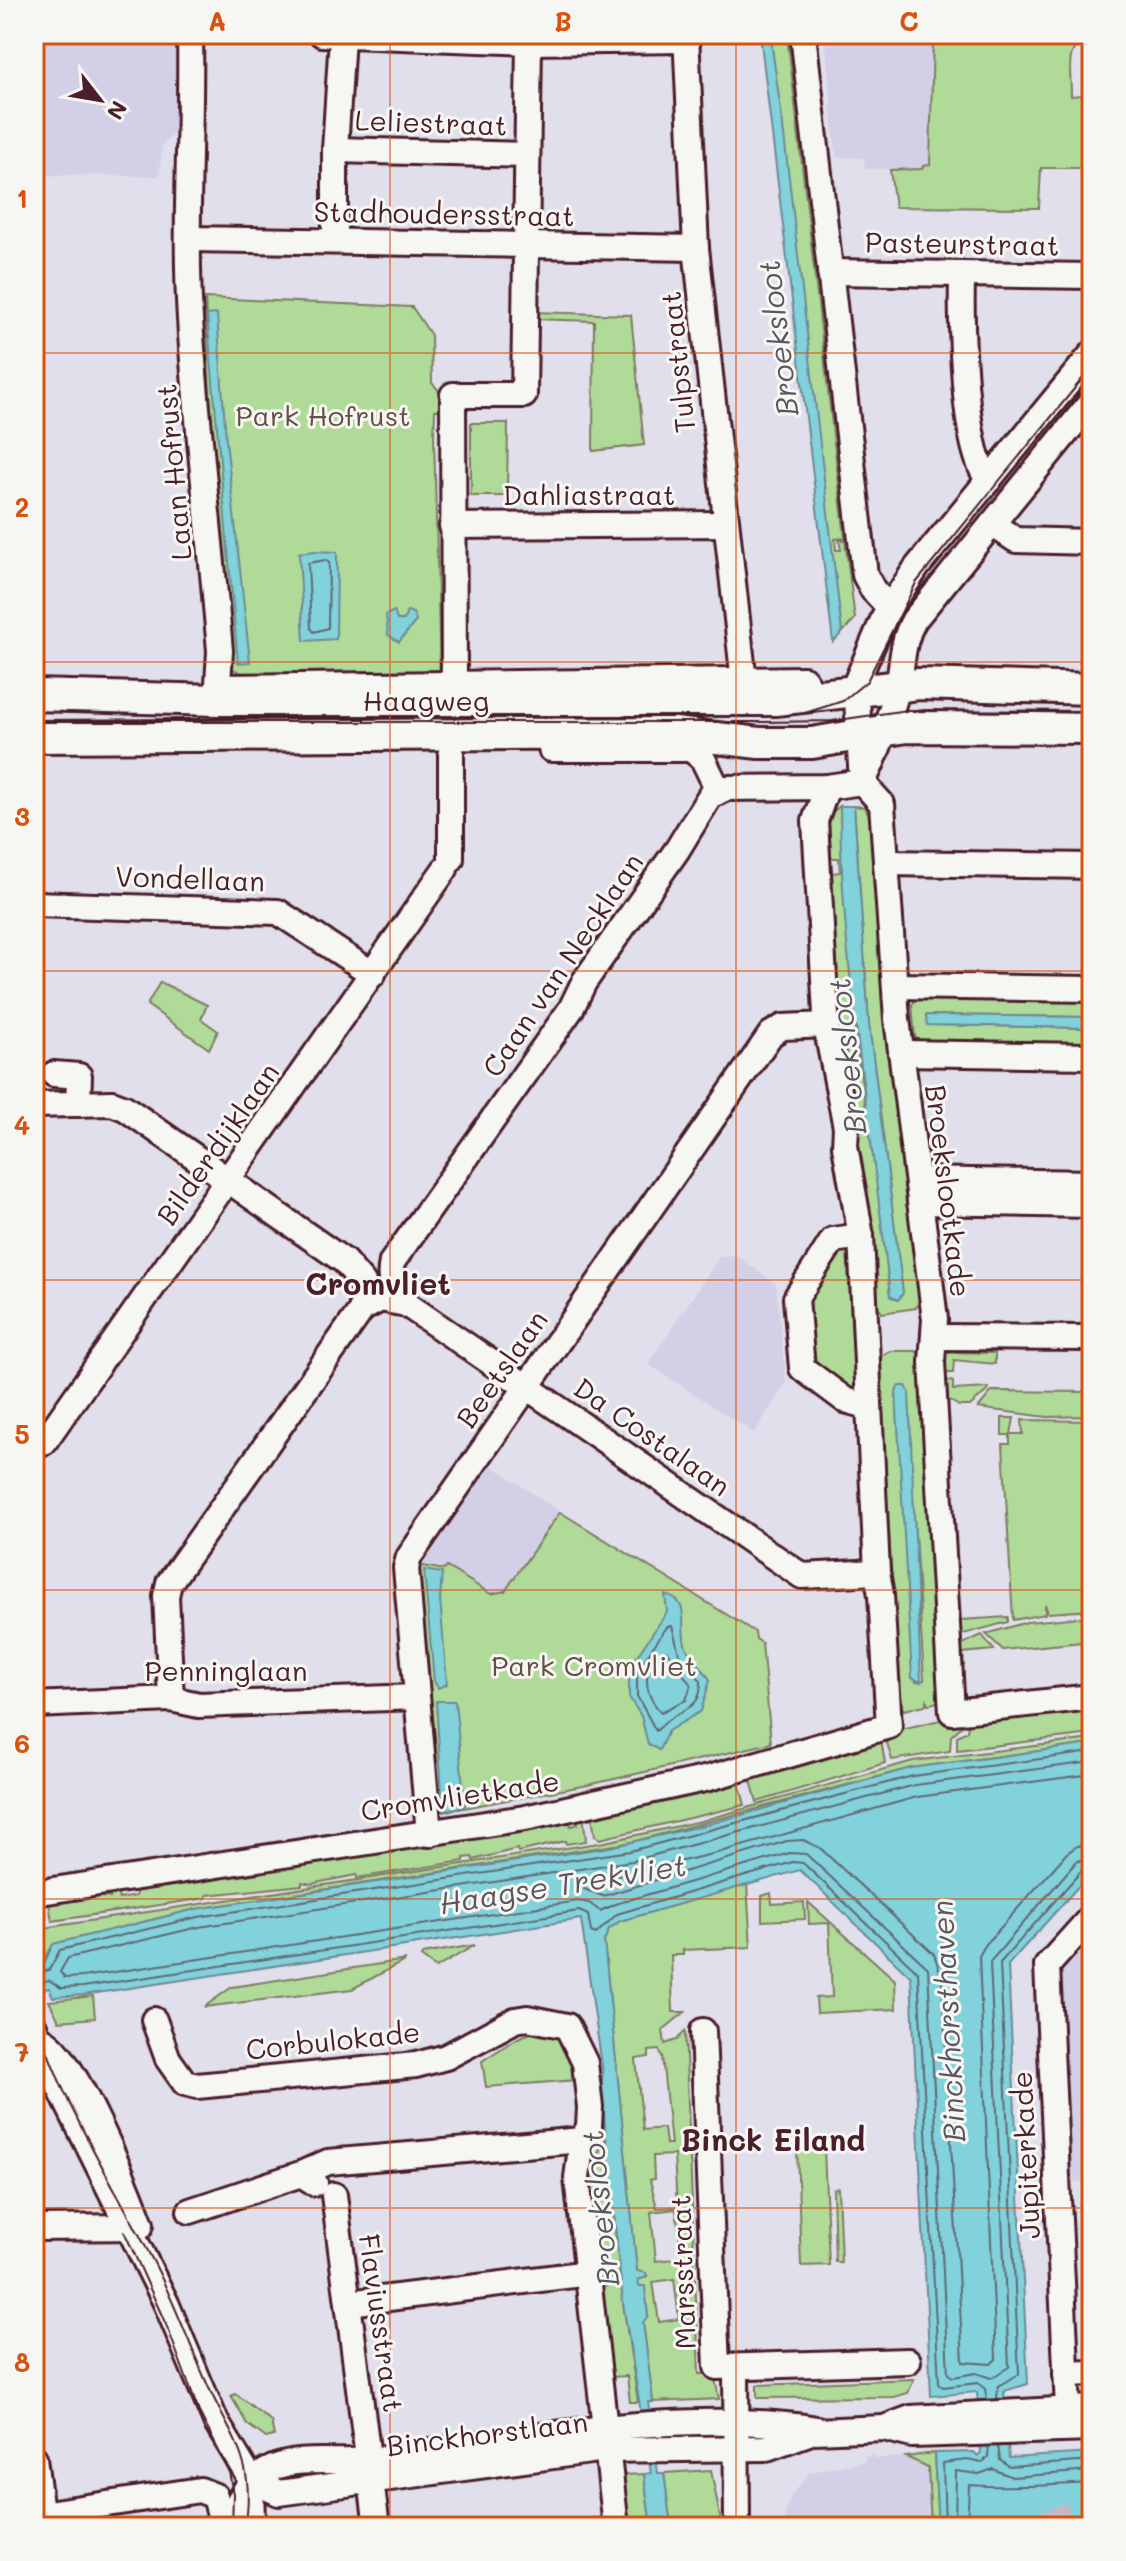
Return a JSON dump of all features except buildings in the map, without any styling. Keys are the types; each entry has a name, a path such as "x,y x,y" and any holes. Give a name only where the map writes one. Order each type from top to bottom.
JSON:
{"main road":[{"name":"Haagweg","path":"34,695 817,698 898,685 945,683 1092,689"},
{"name":"Haagweg","path":"34,737 674,733 759,743 831,741 918,726 1092,728"}],"street":[{"name":"Laan Hofrust","path":"190,34 190,317 219,636 219,694"},
{"path":"803,34 865,575 870,587 890,608"},
{"path":"335,241 332,35 529,42 686,37"},
{"name":"Tulpstraat","path":"686,37 696,248 744,682"},
{"path":"454,685 453,395 524,395 529,42"},
{"name":"Leliestraat","path":"335,150 526,155"},
{"name":"Stadhoudersstraat","path":"190,239 696,248"},
{"name":"Pasteurstraat","path":"830,272 1092,276"},
{"path":"962,275 961,332 975,457 989,480"},
{"path":"718,790 827,787 862,782 873,764 871,732 855,692 860,668 890,608 917,567 1092,354"},
{"path":"871,732 898,685 902,649 914,620 1092,401"},
{"name":"Dahliastraat","path":"452,526 726,524"},
{"path":"992,524 1016,540 1092,542"},
{"name":"Haagweg","path":"219,694 454,685 804,679 817,698"},
{"name":"Haagweg","path":"153,736 166,750 691,749 701,757 718,790"},
{"name":"Bilderdijklaan","path":"34,1448 44,1442 230,1181 448,864 451,749"},
{"name":"Broekslootkade","path":"862,782 882,803 901,1053 935,1337 932,1362 952,1712 1092,1697"},
{"path":"827,787 815,819 818,887 827,1025 861,1236 877,1572"},
{"name":"Caan van Necklaan","path":"392,1262 571,1009 584,982 677,850 708,797 718,790"},
{"path":"886,863 1092,866"},
{"name":"Vondellaan","path":"34,904 278,912 373,974"},
{"path":"895,986 1092,989"},
{"name":"Beetslaan","path":"429,1834 406,1568 409,1557 771,1034 783,1027 827,1025"},
{"path":"901,1053 1092,1056"},
{"path":"54,1074 79,1076 78,1104"},
{"path":"34,1105 112,1103 125,1108 344,1261 363,1283 362,1309"},
{"path":"919,1191 1092,1183"},
{"path":"919,1191 1092,1205"},
{"path":"861,1236 833,1240 795,1301 802,1368 849,1402 867,1406"},
{"path":"344,1261 372,1269 392,1262 392,1285 406,1304"},
{"path":"171,1699 166,1596 169,1583 362,1309 381,1299 406,1304"},
{"name":"Da Costalaan","path":"406,1304 802,1576 877,1572"},
{"path":"935,1337 1092,1338"},
{"name":"Cromvlietkade","path":"34,1893 429,1834 586,1806 709,1778 889,1726 877,1572"},
{"name":"Penninglaan","path":"34,1705 171,1699 199,1705 417,1697"},
{"name":"Jupiterkade","path":"1080,2409 1066,2374 1047,1966 1092,1916"},
{"name":"Corbulokade","path":"154,2020 168,2059 185,2083 197,2086 416,2065 446,2057 515,2020 527,2018 567,2026 585,2063 588,2087 589,2127 582,2140 577,2178 616,2527"},
{"name":"Marsstraat","path":"703,2031 734,2367"},
{"path":"35,2034 134,2227 223,2433 251,2480 279,2493 244,2520"},
{"path":"190,2211 328,2162 582,2140"},
{"path":"301,2174 334,2195 359,2161"},
{"name":"Flaviusstraat","path":"334,2195 377,2527"},
{"path":"34,2228 134,2227"},
{"path":"349,2303 589,2273"},
{"path":"737,2527 744,2422 734,2367 908,2361"},
{"path":"1066,2374 1092,2373"},
{"name":"Binckhorstlaan","path":"1006,2423 1080,2409"},
{"name":"Binckhorstlaan","path":"279,2493 371,2469 608,2440 650,2438 744,2422 823,2430 884,2428 911,2418 1092,2429"},
{"name":"Binckhorstlaan","path":"650,2438 744,2447 777,2446 823,2430"},
{"path":"223,2433 275,2467"},
{"path":"223,2433 218,2440 244,2520"},
{"path":"744,2447 753,2527"},
{"path":"34,2458 40,2519 200,2490 215,2496 223,2527"},
{"name":"Binckhorstlaan","path":"251,2480 275,2467 371,2469"},
{"path":"244,2520 251,2480"}],"shaded area":[{"path":"34,34 177,34 178,129 162,146 159,176 34,175"},
{"path":"825,34 933,34 930,166 923,169 865,169 864,158 836,157"},
{"path":"34,368 38,419 34,619"},
{"path":"736,1255 776,1284 786,1384 754,1433 648,1364 720,1256"},
{"path":"488,1463 560,1512 496,1604 448,1571 418,1565"},
{"path":"1092,1936 1092,2181 1069,2182 1059,1980 1062,1970"},
{"path":"934,2453 939,2456 942,2527 783,2527 789,2499 810,2472 865,2461 865,2457 874,2455 875,2459"}],"green space":[{"path":"770,34 787,34 845,538 835,539 836,550 841,550 839,540 845,540 855,619 842,633"},
{"path":"933,34 1092,34 1076,46 1070,66 1071,96 1092,94 1092,168 1041,168 1039,208 895,207 890,170 922,169 930,165"},
{"name":"Park Hofrust","path":"205,298 412,307 431,335 432,383 442,394 445,410 435,410 434,435 440,677 253,679 233,669 213,452"},
{"path":"533,312 631,315 644,445 593,451 594,321 532,319"},
{"path":"471,423 508,423 507,496 471,496"},
{"path":"840,806 856,1045 879,1193 890,1296 898,1300 903,1293 869,1025 854,806 864,807 870,816 883,1016 919,1300 916,1308 882,1313 875,1302 869,1202 840,1037 832,873 840,872 839,858 831,858 829,815"},
{"path":"160,982 207,1005 201,1019 218,1031 209,1049 147,1005"},
{"path":"918,996 1092,999 1092,1017 926,1015 928,1025 1092,1028 1092,1046 923,1043 915,1037 912,1005"},
{"path":"847,1248 855,1388 846,1389 813,1366 810,1294 841,1249"},
{"path":"890,1351 916,1351 921,1358 940,1698 928,1705 927,1700 925,1705 904,1710 899,1702 879,1366 882,1355","holes":["906,1386 924,1680 916,1682 896,1392"]},
{"path":"947,1352 995,1353 995,1364 954,1360 953,1373 943,1373 942,1356"},
{"path":"944,1379 953,1382 953,1390 988,1388 970,1406 959,1406 947,1399"},
{"path":"992,1391 1092,1392 1092,1416 1047,1417 978,1408"},
{"path":"1002,1418 1014,1418 1011,1434 1023,1434 1022,1420 1092,1421 1092,1610 1048,1613 1045,1604 1045,1614 1013,1620 1003,1444 1010,1444 1010,1435 1002,1435"},
{"name":"Park Cromvliet","path":"560,1512 755,1632 756,1639 762,1643 771,1743 588,1785 442,1812 418,1565 444,1570 447,1567 491,1594 505,1591"},
{"path":"1092,1616 1092,1641 1003,1650 986,1634 1027,1622"},
{"path":"1008,1617 1008,1622 960,1635 961,1620"},
{"path":"982,1635 994,1650 963,1653 964,1665 959,1666 958,1646"},
{"path":"1092,1708 1092,1734 957,1750 957,1736 967,1731 969,1720"},
{"path":"962,1715 963,1725 951,1736 950,1751 892,1760 884,1733"},
{"path":"1092,1739 1092,1744 911,1768 628,1843 196,1909 54,1944 43,1960 39,1959 36,1937 50,1927 605,1842 701,1821 913,1761"},
{"path":"881,1740 885,1763 757,1802 750,1777"},
{"path":"737,1775 745,1805 600,1839 595,1836 591,1810"},
{"path":"583,1811 586,1841 566,1844 565,1841 473,1860 472,1857 464,1858 464,1861 357,1878 356,1875 311,1884 302,1882 302,1885 207,1895 206,1898 52,1921 49,1904 93,1894 110,1898 110,1891 117,1890 119,1899 136,1896 135,1887 409,1848 569,1821 571,1826 578,1824 575,1813"},
{"path":"747,1884 751,1947 683,1950 683,1955 671,1955 673,2012 685,2012 663,2030 665,2044 677,2040 685,2031 699,2374 714,2374 719,2399 653,2402 643,2322 648,2317 645,2286 639,2286 638,2280 647,2276 646,2273 637,2272 604,1941 609,1929 620,1921","holes":["659,2050 662,2056 671,2144 666,2144 664,2128 643,2130 636,2059 649,2057 649,2051","674,2155 677,2207 657,2208 650,2180 654,2179 653,2156","676,2209 682,2258 656,2261 651,2212","674,2279 679,2319 659,2322 653,2282"]},
{"path":"771,1893 772,1904 804,1902 805,1919 762,1921 762,1896"},
{"path":"808,1902 895,1980 896,2009 817,2013 816,1998 832,1997 829,1923 809,1924"},
{"path":"475,1945 436,1968 421,1957 423,1954"},
{"path":"406,1960 352,1989 204,2007 232,1987"},
{"path":"93,1996 95,2018 59,2021 49,2001"},
{"path":"543,2028 566,2037 577,2080 486,2087 482,2061 518,2038"},
{"path":"600,2135 605,2136 623,2303 638,2402 630,2402 627,2376 611,2377 600,2288 610,2285 605,2255 595,2255 587,2174 600,2149"},
{"path":"824,2148 829,2265 801,2266 797,2149"},
{"path":"838,2188 841,2262 835,2262 833,2189"},
{"path":"914,2379 908,2393 894,2397 757,2398 757,2385"},
{"path":"236,2394 271,2421 274,2436 266,2438 247,2424 231,2396"},
{"path":"934,2453 938,2527 931,2527 928,2467 906,2457"},
{"path":"711,2470 722,2527 671,2527 664,2473"},
{"path":"644,2474 651,2527 628,2527 623,2475"}],"water":[{"path":"760,34 770,34 782,118 842,633 833,642"},
{"path":"217,314 226,440 250,662 238,663 207,315"},
{"path":"337,552 336,639 304,641 299,553"},
{"path":"394,611 397,620 404,620 407,611 413,613 416,621 399,642 388,635 386,615"},
{"path":"840,806 854,806 869,1025 903,1293 898,1300 890,1296 852,991"},
{"path":"926,1015 1092,1017 1092,1028 927,1025"},
{"path":"899,1386 906,1386 909,1392 921,1682 912,1678 896,1391"},
{"path":"424,1570 442,1573 440,1599 447,1684 438,1688 434,1681"},
{"path":"665,1595 679,1603 684,1642 710,1680 701,1711 668,1731 659,1750 648,1744 641,1716 629,1697 629,1668 667,1612"},
{"path":"436,1701 455,1701 465,1807 443,1810"},
{"path":"1092,1744 1092,1871 1008,1965 1028,2384 1004,2391 1009,2458 1092,2453 1092,2527 938,2527 934,2453 974,2452 978,2456 981,2452 977,2392 931,2396 911,1977 800,1870 620,1921 609,1929 604,1941 637,2271 646,2273 647,2277 638,2280 639,2286 645,2286 648,2317 643,2322 653,2402 648,2402 658,2473 664,2473 671,2527 651,2527 644,2474 651,2473 623,2303 601,2087 603,2073 581,1919 84,1995 53,1997 49,1988 34,1992 34,1966 44,1964 53,1944 196,1909 610,1847 709,1824 911,1768"}],"tunnel":[{"path":"1043,2527 1092,2509"}],"tram line":[{"path":"805,713 843,701 867,681 916,583 1092,367"},
{"path":"34,722 763,722 832,721 907,710 1092,713"},
{"path":"34,2010 44,2043 71,2106 159,2272 239,2449 247,2483 245,2527"},
{"path":"124,2231 168,2329 199,2412 229,2471 233,2494 232,2527"}],"district":[{"name":"Cromvliet","path":"378,1285"},
{"name":"Binck Eiland","path":"773,2141"}],"water label":[{"name":"Broeksloot","path":"779,338"},
{"name":"Broeksloot","path":"848,1056"},
{"name":"Haagse Trekvliet","path":"563,1885"},
{"name":"Binckhorsthaven","path":"949,2021"},
{"name":"Broeksloot","path":"601,2208"}]}
